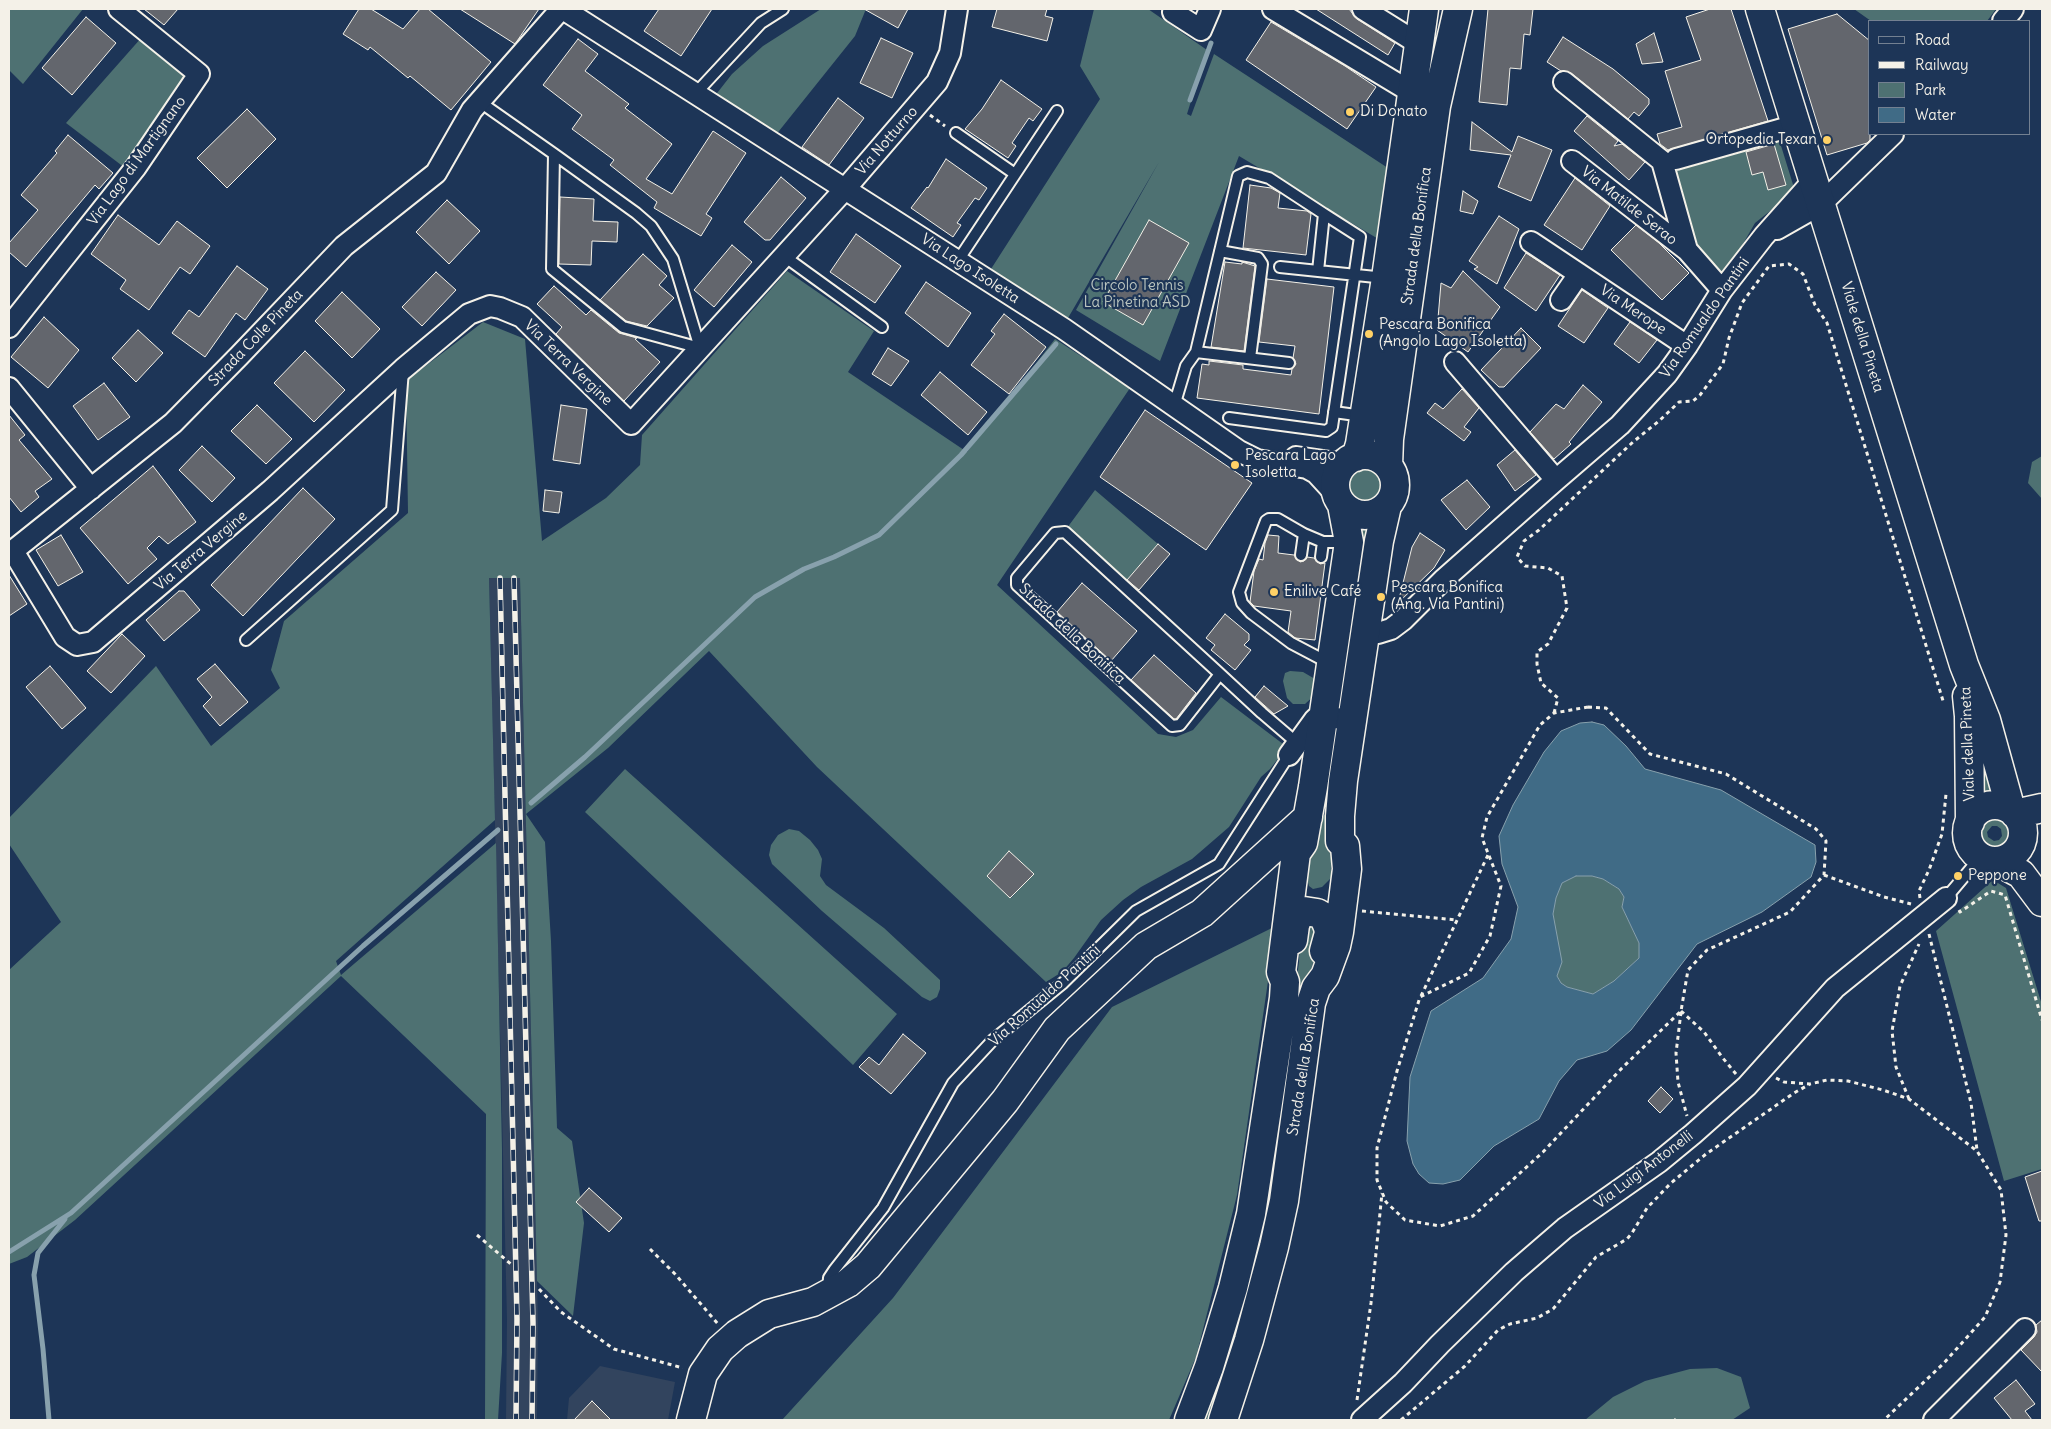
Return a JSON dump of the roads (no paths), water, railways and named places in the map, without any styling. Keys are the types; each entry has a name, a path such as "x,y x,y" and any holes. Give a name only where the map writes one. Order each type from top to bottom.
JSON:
{"main road":[{"name":"Strada della Bonifica","path":"1350,460 1360,444 1365,416 1424,9"},
{"name":"Strada della Bonifica","path":"1388,466 1389,439 1436,106 1458,9"},
{"name":"Viale della Pineta","path":"1760,9 1964,665 2027,831 2042,893"},
{"path":"1370,456 1377,458 1388,466 1392,472 1395,486 1392,500 1387,506 1375,514 1368,515 1354,513 1340,501 1335,480 1350,460 1370,456"},
{"name":"Strada della Bonifica","path":"1190,1420 1219,1336 1245,1238 1266,1120 1285,982 1281,972 1296,853 1306,830 1324,717 1320,658 1340,501"},
{"name":"Strada della Bonifica","path":"1223,1420 1249,1340 1284,1201 1311,1003 1316,988 1325,976 1336,946 1347,856 1345,846 1340,841 1343,782 1364,634 1379,541 1387,506"},
{"name":"Viale della Pineta","path":"1964,665 1970,716 1970,822"},
{"name":"Via Romualdo Pantini","path":"692,1420 703,1374 720,1349 737,1334 769,1314 813,1302 848,1284 868,1266 1005,1101 1057,1029 1146,946 1202,913 1306,830 1336,796 1343,782"},
{"path":"2027,831 1996,805 1980,810 1970,822 1967,831 1971,847 1990,860 2021,874 2042,902"},
{"path":"1990,860 2010,857 2019,847 2042,808"},
{"path":"1306,830 1301,880 1302,889 1309,894 1318,895 1329,891 1336,882 1340,841"},
{"path":"1285,982 1290,972 1296,918 1304,911 1311,911 1324,917 1328,927 1327,943 1316,974 1316,988"}],"street":[{"name":"Via Lago di Martignano","path":"9,327 136,167 199,74 119,9"},
{"name":"Via Lago Isoletta","path":"562,9 696,92 957,262 1064,329 1239,451 1256,460 1307,468 1316,473 1340,501"},
{"name":"Strada Colle Pineta","path":"11,553 172,423 344,246 436,173 472,110 562,9"},
{"name":"Via Notturno","path":"631,424 845,189 937,82 945,68 954,38 957,9"},
{"path":"1173,12 1201,30 1210,9"},
{"path":"1273,9 1412,92"},
{"path":"1362,9 1419,44"},
{"path":"2004,20 2013,9"},
{"name":"Via Matilde Serao","path":"1564,82 1662,161 1687,250"},
{"path":"1676,159 1796,124"},
{"name":"Via Romualdo Pantini","path":"1364,634 1391,629 1403,620 1443,580 1620,426 1667,374 1722,290 1764,236 1817,192 1892,135"},
{"name":"Via Matilde Serao","path":"1572,161 1687,250 1722,290"},
{"name":"Via Merope","path":"1531,242 1687,346"},
{"path":"1561,300 1579,274"},
{"name":"Via Terra Vergine","path":"11,553 65,637 77,645 93,642 270,491 403,369 469,314 490,306 500,308 522,318 631,424"},
{"path":"1456,362 1556,480"},
{"path":"9,388 91,489"},
{"path":"1239,451 1350,460"},
{"path":"1324,717 1345,719 1353,713"},
{"name":"Via Romualdo Pantini","path":"1293,749 1315,720 1324,717"},
{"name":"Via Luigi Antonelli","path":"1359,1413 1403,1383 1514,1272 1565,1228 1659,1162 1693,1134 1747,1086 1835,988 1947,897"},
{"path":"1934,1420 2025,1329"}],"lane":[{"path":"696,92 761,23 783,9"},
{"path":"480,102 636,212 651,226 673,259 700,348"},
{"path":"957,262 1057,111"},
{"path":"956,133 1015,174"},
{"path":"554,154 552,269 623,328 700,348"},
{"path":"1174,406 1186,366 1196,352 1238,176 1247,172 1270,178 1360,237 1332,427 1326,431 1229,418"},
{"path":"1318,271 1324,214"},
{"path":"1220,251 1258,258 1262,264 1250,358"},
{"path":"784,256 882,327"},
{"name":"Strada della Bonifica","path":"1280,267 1386,278"},
{"path":"1196,352 1289,363"},
{"path":"246,640 392,510 403,369"},
{"path":"1334,412 1365,416"},
{"path":"1320,658 1251,613 1242,604 1239,592 1252,567 1266,521 1269,519 1278,518 1304,534 1336,542"},
{"name":"Strada della Bonifica","path":"1220,674 1180,725 1172,726 1017,585 1017,578 1055,533 1065,532 1220,674 1293,749"},
{"path":"1301,555 1304,534"},
{"path":"1321,557 1336,542"},
{"path":"1310,640 1320,658"},
{"name":"Via Romualdo Pantini","path":"828,1294 829,1278 883,1208 953,1083 993,1040 1063,983 1136,911 1220,864 1293,749"},
{"path":"1947,897 1974,866 1990,860"}],"water":[{"path":"1592,722 1604,725 1626,746 1645,769 1721,790 1815,845 1816,862 1811,877 1762,912 1697,944 1631,1030 1607,1051 1577,1060 1559,1081 1539,1119 1494,1146 1460,1180 1443,1184 1429,1183 1419,1174 1413,1164 1407,1141 1410,1077 1431,1011 1483,978 1511,939 1518,907 1502,864 1499,836 1513,805 1544,752 1561,731 1580,723","holes":["1576,876 1592,876 1603,879 1619,889 1624,897 1622,907 1639,943 1639,958 1614,981 1593,994 1567,987 1561,983 1557,976 1562,962 1553,914 1556,898 1562,883"]}],"waterway":[{"path":"1190,100 1211,43"},
{"path":"531,803 585,757 755,597 804,569 879,535 961,455 1056,344"},
{"path":"9,1252 71,1213 363,946 498,830"},
{"path":"49,1420 34,1275 38,1253 65,1219"}],"railway":[{"path":"500,578 517,1319 516,1420"},
{"path":"514,578 533,1323 532,1420"}],"place":[{"name":"Di Donato","path":"1350,112"},
{"name":"Ortopedia Texan","path":"1827,140"},
{"name":"Pescara Bonifica (Angolo Lago Isoletta)","path":"1369,334"},
{"name":"Pescara Lago Isoletta","path":"1235,465"},
{"name":"Enilive Café","path":"1274,592"},
{"name":"Pescara Bonifica (Ang. Via Pantini)","path":"1381,597"},
{"name":"Peppone","path":"1958,876"}],"park label":[{"name":"Circolo Tennis La Pinetina ASD","path":"1137,294"}]}
